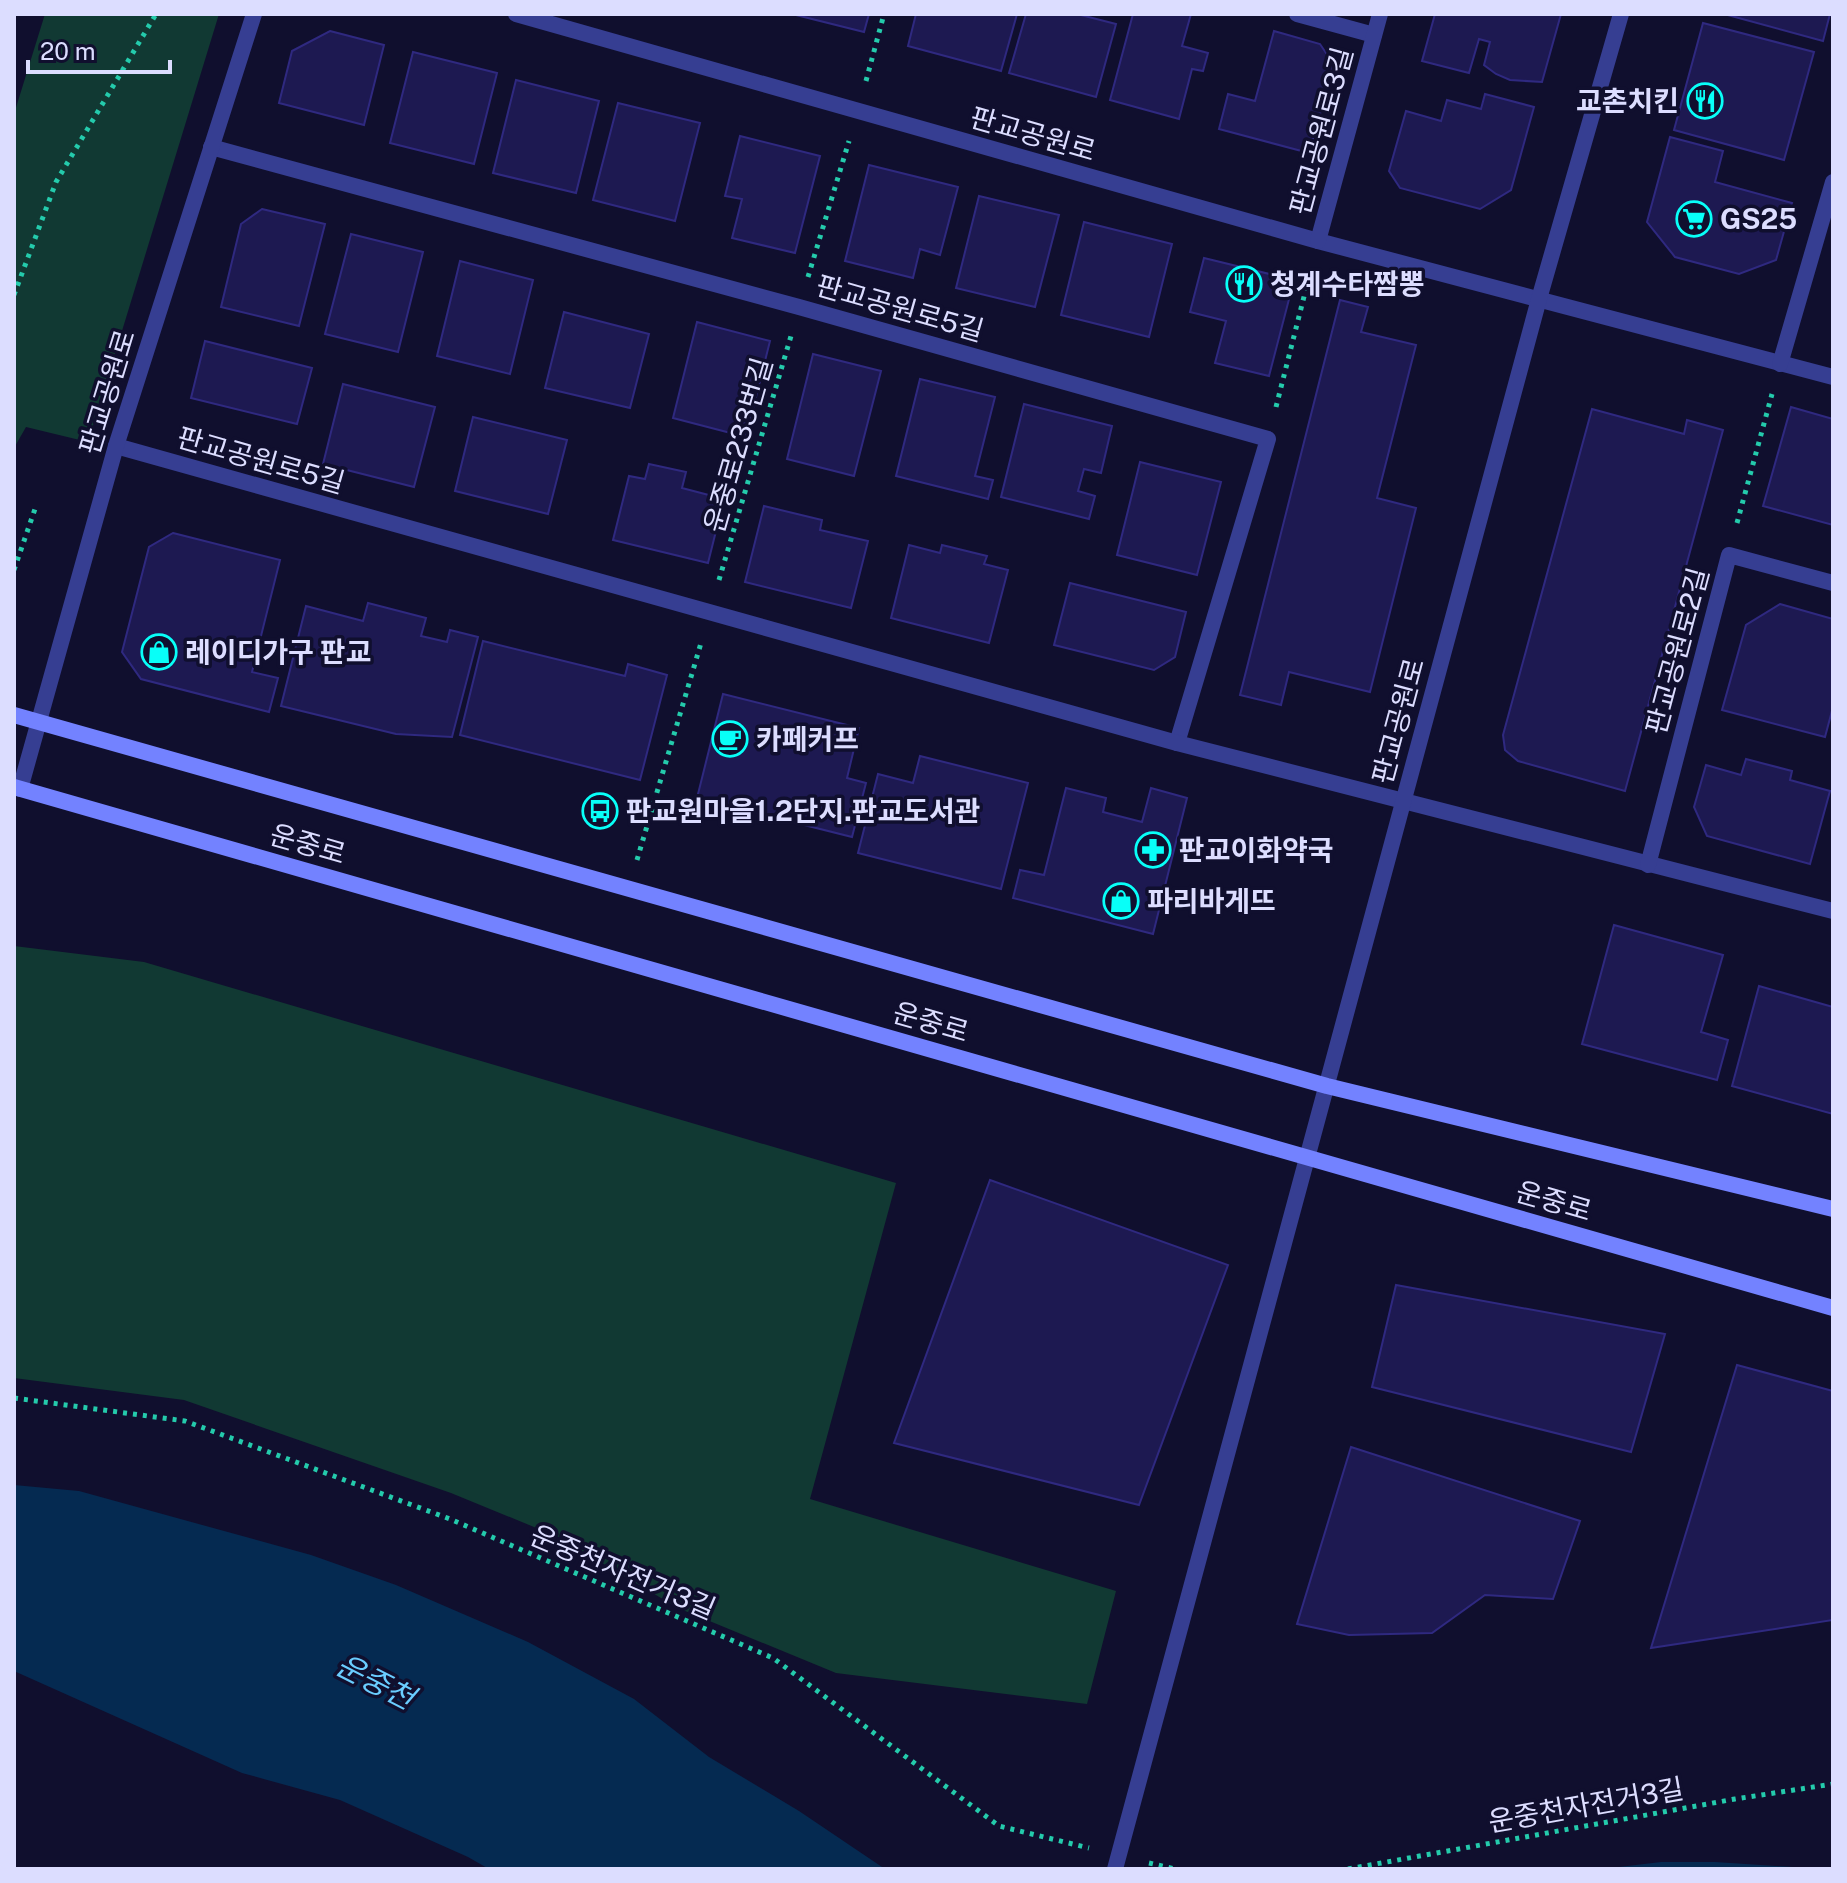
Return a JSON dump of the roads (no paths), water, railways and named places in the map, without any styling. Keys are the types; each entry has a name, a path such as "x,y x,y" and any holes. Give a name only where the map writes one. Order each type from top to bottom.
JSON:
{"main road":[{"name":"운중로","path":"14,715 1327,1086 1833,1209"},
{"name":"운중로","path":"17,788 1833,1308"}],"street":[{"name":"판교공원로","path":"17,788 40,722 116,446 254,14"},
{"name":"판교공원로","path":"516,14 1318,241 1833,377"},
{"name":"판교공원로3길","path":"1297,14 1374,35"},
{"name":"판교공원로3길","path":"1318,241 1380,14"},
{"name":"판교공원로","path":"1115,1869 1161,1708 1539,299 1621,14"},
{"name":"판교공원로5길","path":"211,147 1268,439 1177,743"},
{"path":"1780,364 1833,182"},
{"name":"판교공원로5길","path":"116,446 709,614 1403,802"},
{"name":"판교공원로2길","path":"1648,865 1729,555 1833,583"},
{"path":"1403,802 1833,911"}],"water":[{"name":"운중천","path":"14,1485 79,1491 311,1555 396,1585 528,1642 634,1699 709,1757 799,1811 885,1869 489,1869 340,1800 242,1773 14,1671"},
{"path":"1661,1862 1715,1862 1824,1869 1602,1869"}],"place":[{"name":"교촌치킨","path":"1705,101"},
{"name":"GS25","path":"1694,219"},
{"name":"청계수타짬뽕","path":"1244,284"},
{"name":"레이디가구 판교","path":"159,652"},
{"name":"카페커프","path":"730,739"},
{"name":"판교원마을1.2단지.판교도서관","path":"600,811"},
{"name":"판교이화약국","path":"1153,850"},
{"name":"파리바게뜨","path":"1121,901"}]}
